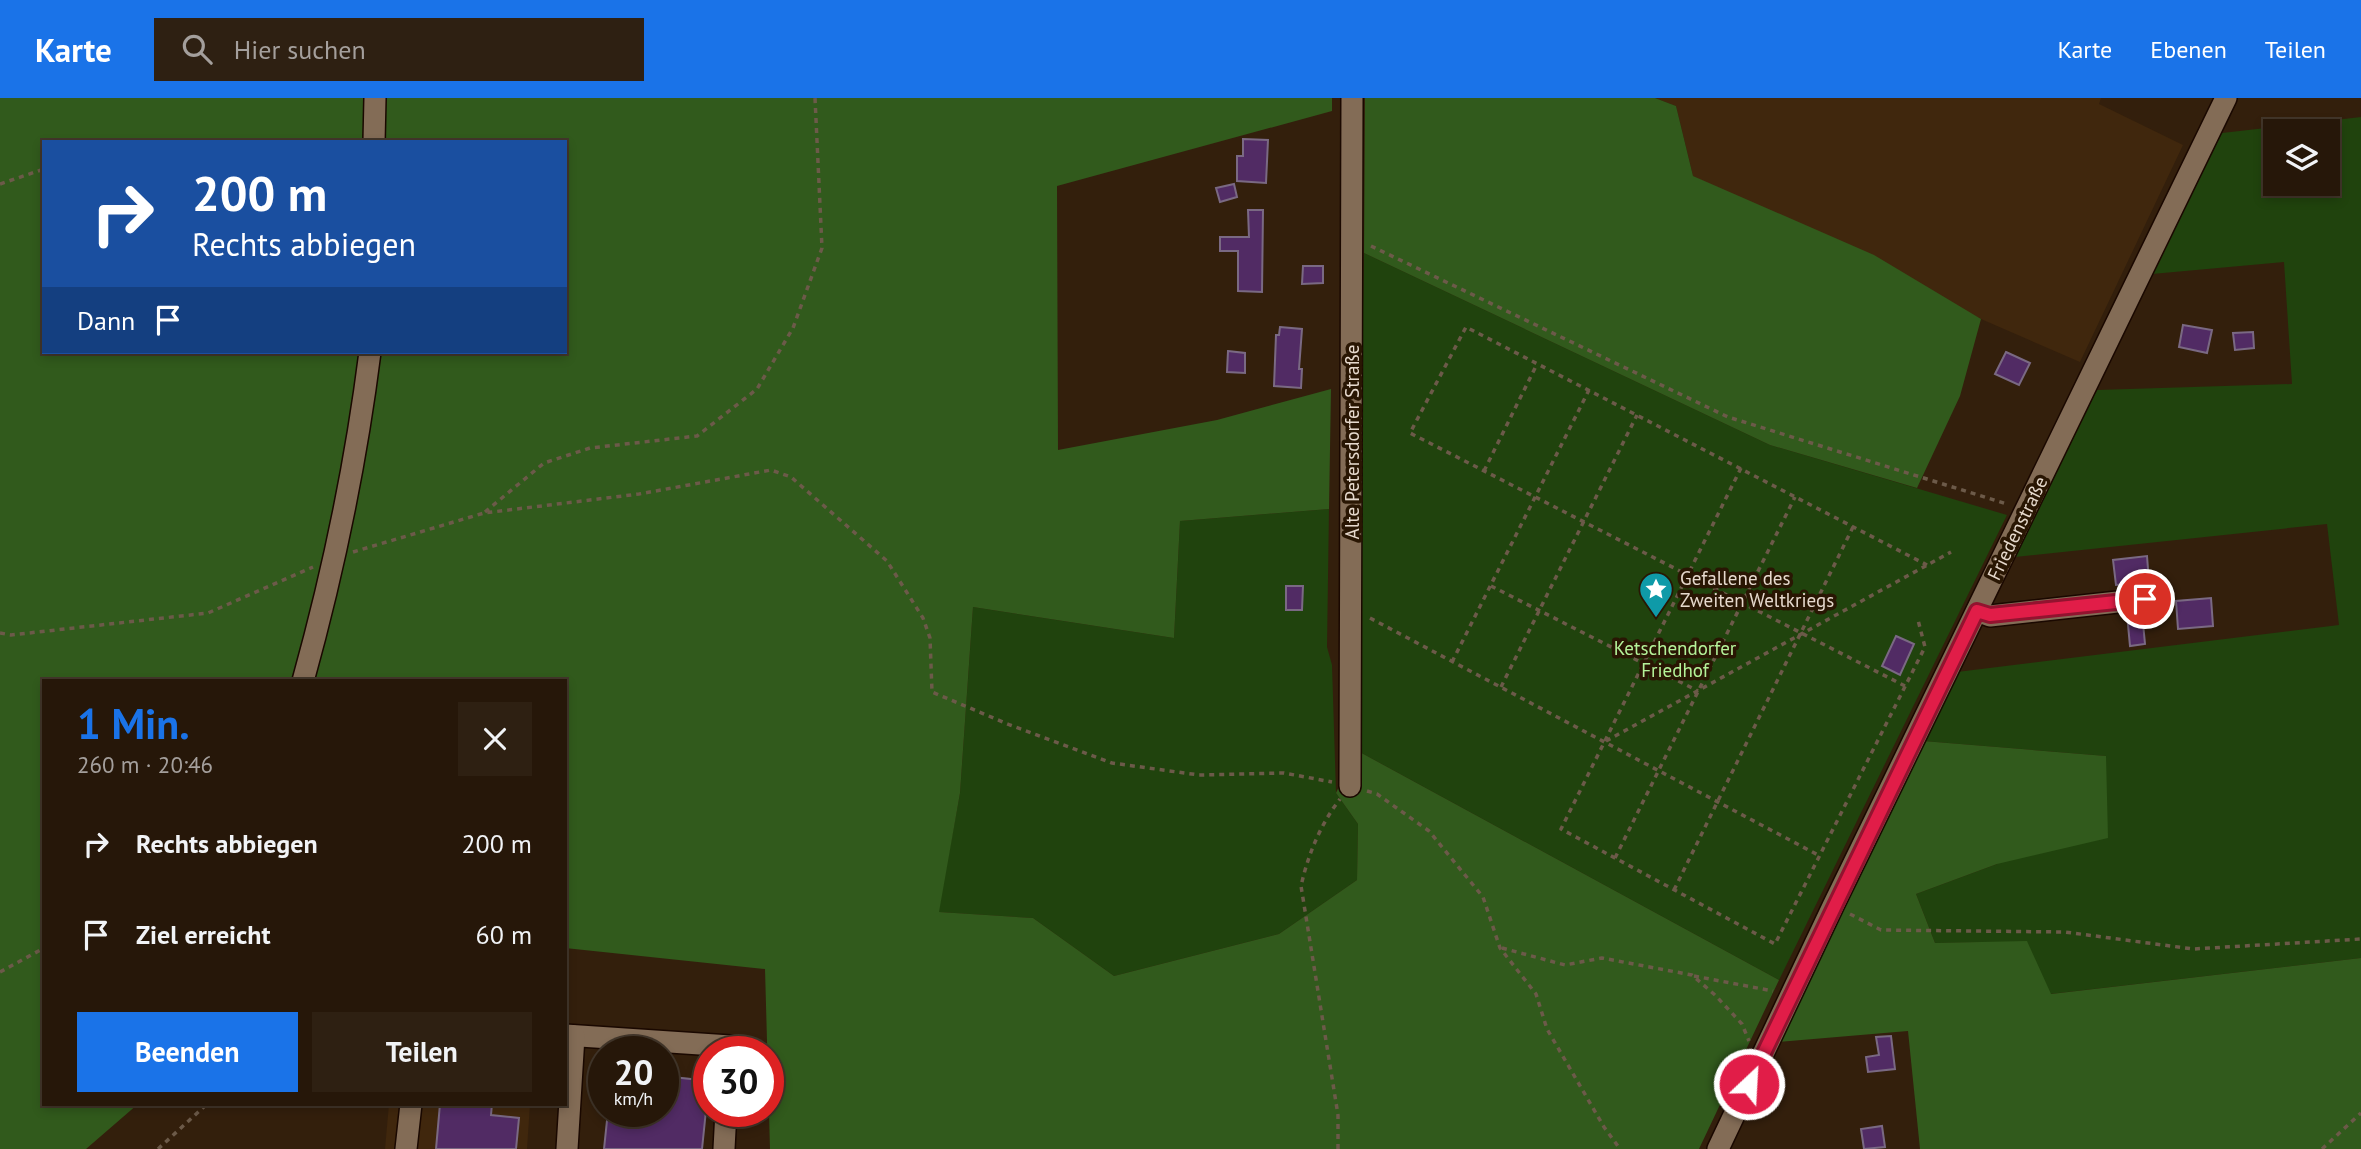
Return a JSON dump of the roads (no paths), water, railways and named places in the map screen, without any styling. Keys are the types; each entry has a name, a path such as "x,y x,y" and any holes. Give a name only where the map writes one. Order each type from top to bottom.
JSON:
{"street":[{"path":"374,140 375,98"},
{"name":"Alte Petersdorfer Straße","path":"1350,786 1352,98"},
{"name":"Friedenstraße","path":"1718,1149 1833,906 2226,98"},
{"path":"304,679 334,557 360,432 370,354"},
{"path":"1977,611 1990,615 2145,599"},
{"path":"568,1149 570,1036 693,1044"},
{"path":"407,1149 411,1106"},
{"path":"724,1149 725,1127"}],"place":[{"name":"Gefallene des Zweiten Weltkriegs","path":"1656,619"}],"park label":[{"name":"Ketschendorfer Friedhof","path":"1675,659"}]}
